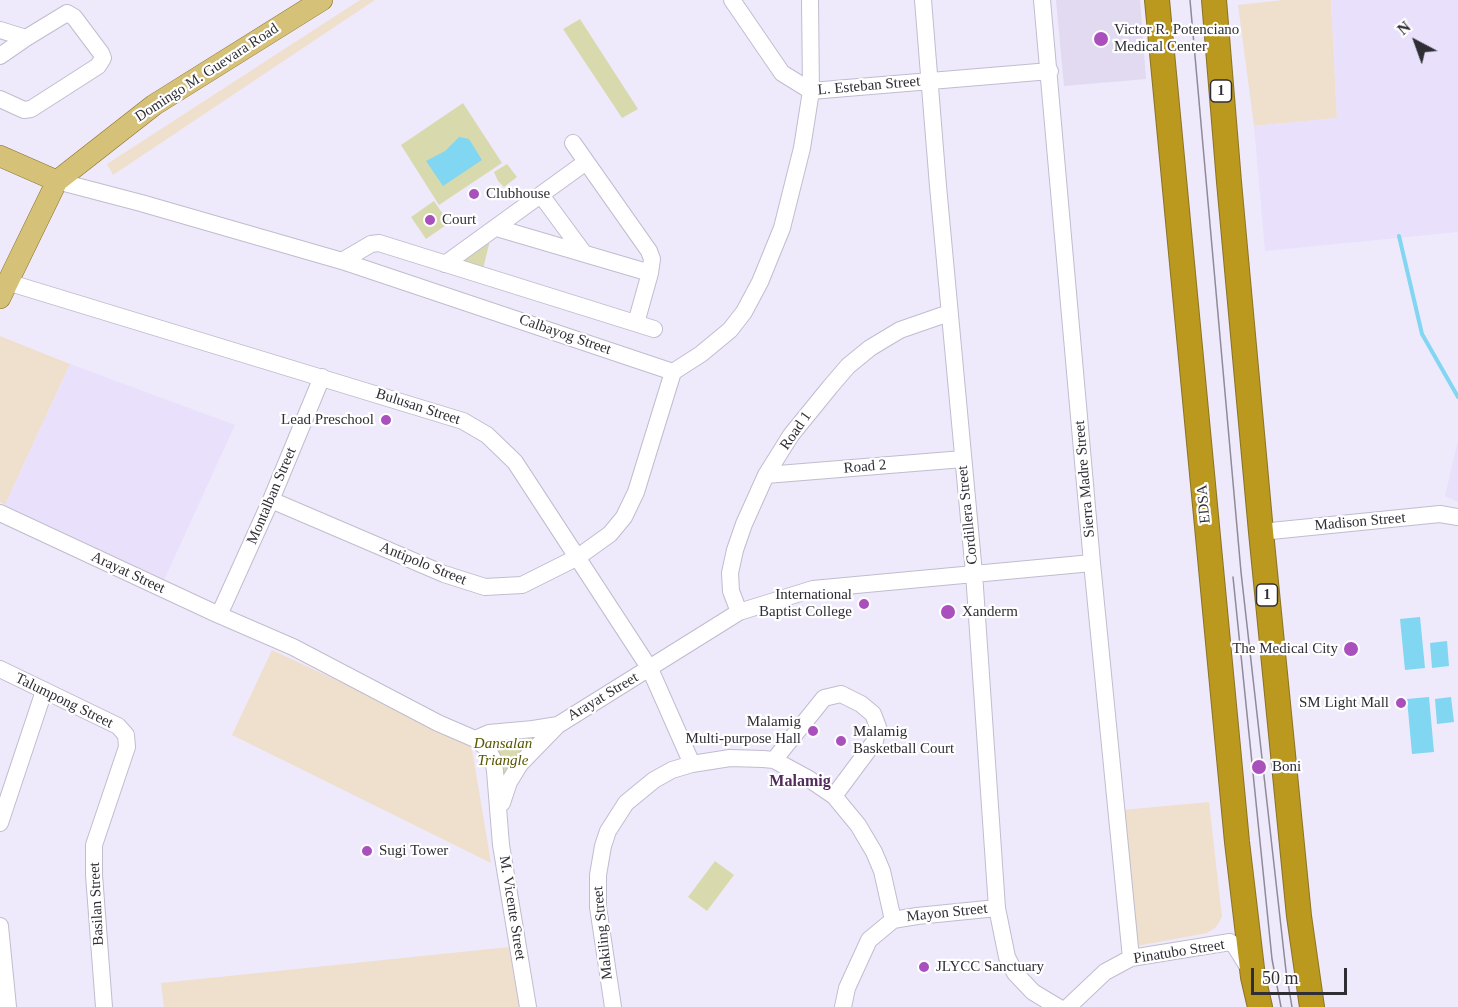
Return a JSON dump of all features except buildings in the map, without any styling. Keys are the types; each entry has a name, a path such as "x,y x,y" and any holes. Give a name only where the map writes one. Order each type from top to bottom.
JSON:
{"highway":[{"name":"EDSA","path":"1157,0 1241,878 1253,977 1260,1007"},
{"name":"1","path":"1214,0 1261,532 1298,904 1312,1007"}],"main road":[{"name":"Domingo M. Guevara Road","path":"4,290 57,181 154,105 321,0"},
{"path":"0,156 57,181"}],"street":[{"name":"L. Esteban Street","path":"732,0 782,72 811,91 1050,71"},
{"path":"673,372 701,354 730,330 744,312 760,282 782,228 802,148 811,91 810,0"},
{"name":"Cordillera Street","path":"923,0 949,313 974,573 997,908 1007,957 1015,973 1033,992 1058,1007"},
{"name":"Sierra Madre Street","path":"1042,0 1092,563 1131,958"},
{"path":"0,56 67,13 71,14 101,53 102,61 31,109 24,110 0,99"},
{"path":"0,30 26,38"},
{"path":"573,143 649,251 652,259 636,324"},
{"path":"445,264 586,162"},
{"name":"Calbayog Street","path":"57,181 342,261 673,372"},
{"path":"541,195 583,252"},
{"path":"497,228 650,273"},
{"path":"342,261 371,244 379,243 654,329"},
{"name":"Bulusan Street","path":"4,290 322,376 463,421 488,435 515,462 650,669 692,764"},
{"name":"Road 1","path":"739,612 731,591 730,573 735,550 766,475 791,435 812,406 848,366 870,348 900,330 929,318 949,313"},
{"name":"Antipolo Street","path":"271,500 444,574 485,587 522,585 578,557 610,534 624,517 636,492 673,372"},
{"name":"Montalban Street","path":"219,615 271,500 322,376"},
{"name":"Road 2","path":"766,475 963,459"},
{"name":"Arayat Street","path":"0,513 292,647 438,723 475,739 489,733 558,725 739,612 813,589 1092,563"},
{"name":"Madison Street","path":"1261,532 1440,514 1458,517"},
{"name":"Talumpong Street","path":"0,669 118,726 126,735"},
{"path":"0,823 44,691"},
{"path":"774,760 824,698 841,694 861,704 873,714 878,727 875,741 834,796"},
{"name":"M. Vicente Street","path":"500,810 509,782 520,764 558,725"},
{"name":"Basilan Street","path":"104,1007 94,876 94,845 128,747 126,735"},
{"name":"M. Vicente Street","path":"475,739 487,748 493,759 500,810 501,845 528,1007"},
{"name":"Makiling Street","path":"613,1007 598,906 598,874 604,840 615,818 633,796 672,770 692,764 730,758 753,758 774,760 810,779 834,796 858,825 874,852 882,871 893,920"},
{"name":"Mayon Street","path":"843,1007 847,988 869,940 893,920 997,908"},
{"path":"0,926 8,1007"},
{"name":"Pinatubo Street","path":"1068,1007 1105,972 1131,958 1230,942 1235,946 1253,977"}],"shaded area":[{"path":"360,0 375,0 113,175 107,164"},
{"name":"Victor R. Potenciano Medical Center","path":"1056,0 1140,0 1146,79 1064,86"},
{"path":"1283,0 1331,0 1337,118 1254,126 1238,5"},
{"path":"1331,0 1458,0 1458,232 1265,251 1254,126 1337,118"},
{"path":"0,336 70,364 5,505 0,502"},
{"path":"70,364 235,425 164,580 5,505"},
{"path":"1458,440 1458,502 1445,496"},
{"path":"272,650 471,743 491,863 232,735"},
{"path":"1209,802 1222,917 1216,927 1207,933 1137,946 1122,810"},
{"path":"509,947 519,1007 164,1007 161,983"}],"green space":[{"path":"580,19 638,109 622,118 563,29"},
{"path":"463,103 502,163 439,205 401,145"},
{"path":"507,164 517,177 504,187 494,172"},
{"name":"Court","path":"434,201 449,223 426,239 411,217"},
{"path":"491,236 483,269 457,262"},
{"name":"Dansalan Triangle","path":"543,732 498,791 478,737"},
{"path":"715,861 734,875 707,911 688,897"}],"water":[{"path":"459,137 469,139 482,160 443,186 426,161 445,151"},
{"path":"1420,617 1425,668 1405,670 1400,619"},
{"path":"1447,641 1449,666 1432,668 1430,643"},
{"path":"1429,697 1434,752 1412,754 1407,699"},
{"path":"1451,697 1454,722 1437,724 1435,699"}],"waterway":[{"path":"1399,236 1422,334 1458,397"}],"tram line":[{"path":"1190,0 1241,572 1292,1007"},
{"path":"1233,577 1272,959 1281,1007"}],"place":[{"name":"Victor R. Potenciano Medical Center","path":"1101,39"},
{"name":"Clubhouse","path":"474,194"},
{"name":"Court","path":"430,220"},
{"name":"Lead Preschool","path":"386,420"},
{"name":"International Baptist College","path":"864,604"},
{"name":"Xanderm","path":"948,612"},
{"name":"The Medical City","path":"1351,649"},
{"name":"SM Light Mall","path":"1401,703"},
{"name":"Malamig Multi-purpose Hall","path":"813,731"},
{"name":"Malamig Basketball Court","path":"841,741"},
{"name":"Boni","path":"1259,767"},
{"name":"Sugi Tower","path":"367,851"},
{"name":"JLYCC Sanctuary","path":"924,967"}],"district":[{"name":"Malamig","path":"800,782"}]}
